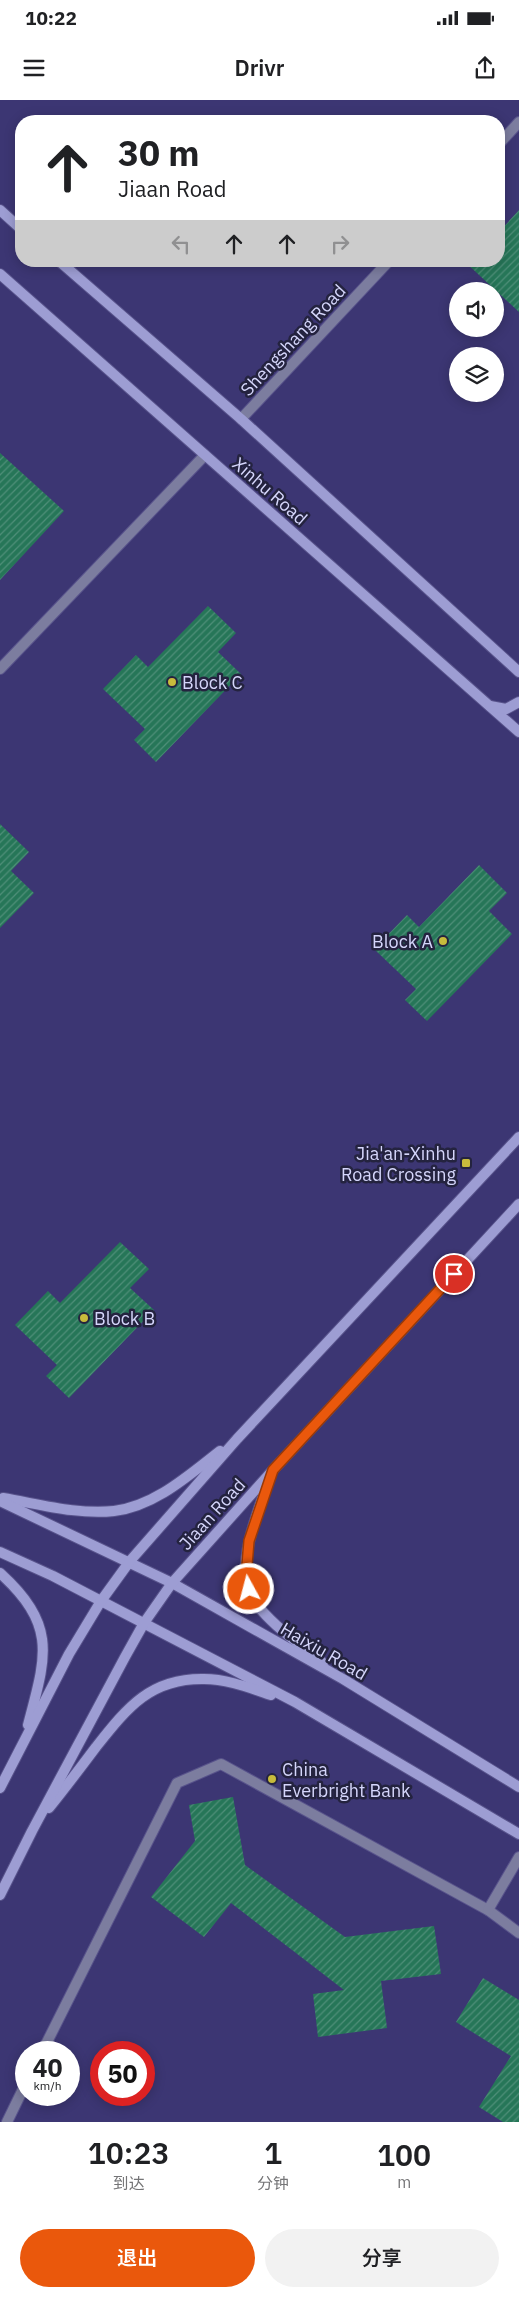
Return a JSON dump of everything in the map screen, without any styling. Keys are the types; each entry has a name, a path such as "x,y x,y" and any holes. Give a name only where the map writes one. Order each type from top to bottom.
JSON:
{"main road":[{"path":"2,213 15,223"},
{"name":"Xinhu Road","path":"66,267 241,419 518,672"},
{"name":"Xinhu Road","path":"0,274 519,732"},
{"path":"485,702 492,707 506,709 519,702"},
{"name":"Jiaan Road","path":"0,1788 70,1654 101,1601 130,1561 237,1439 519,1137"},
{"name":"Jiaan Road","path":"0,1895 32,1830 144,1623 172,1583 273,1470 519,1204"},
{"path":"0,1499 95,1512 114,1511 135,1506 172,1487 237,1439"},
{"path":"273,1470 249,1541 246,1577 249,1589 253,1600 265,1614 343,1679"},
{"name":"Haixiu Road","path":"0,1499 172,1583 343,1679 519,1786"},
{"path":"0,1552 101,1601 295,1702 519,1834"},
{"path":"0,1572 15,1586 36,1614 43,1639 44,1656 40,1680 23,1743"},
{"path":"32,1830 132,1703 148,1692 165,1684 205,1679 229,1682 295,1702"}],"street":[{"path":"505,137 519,122"},
{"name":"Shengshang Road","path":"241,419 383,267"},
{"path":"0,669 205,455"},
{"path":"48,2041 177,1783 221,1764 488,1910 519,1933"},
{"path":"488,1910 519,1857"},
{"path":"7,2122 15,2106"}],"building":[{"path":"519,210 519,312 504,298 504,282 487,282 470,267 505,267 505,225"},
{"path":"0,453 64,511 0,580"},
{"name":"Block C","path":"208,606 236,633 218,652 241,674 156,762 134,740 145,729 103,689 136,655 148,667"},
{"path":"0,824 29,852 11,871 34,893 0,928"},
{"name":"Block A","path":"479,865 507,893 489,911 512,934 427,1021 405,1000 416,989 374,949 407,915 419,927"},
{"name":"Block B","path":"120,1242 149,1269 130,1288 154,1310 69,1398 46,1376 57,1365 15,1325 48,1291 60,1303"},
{"path":"233,1797 245,1865 345,1937 434,1926 441,1974 381,1981 387,2028 318,2037 313,1994 344,1990 231,1903 204,1937 151,1897 195,1841 189,1805"},
{"path":"483,1978 519,2000 519,2122 503,2122 479,2107 511,2056 456,2022"}],"place":[{"name":"Block C","path":"172,682"},
{"name":"Block A","path":"443,941"},
{"name":"Jia'an-Xinhu Road Crossing","path":"466,1163"},
{"name":"Block B","path":"84,1318"},
{"name":"China Everbright Bank","path":"272,1779"}],"route":[{"path":"249,1589 246,1577 249,1541 273,1470 454,1274"}]}
